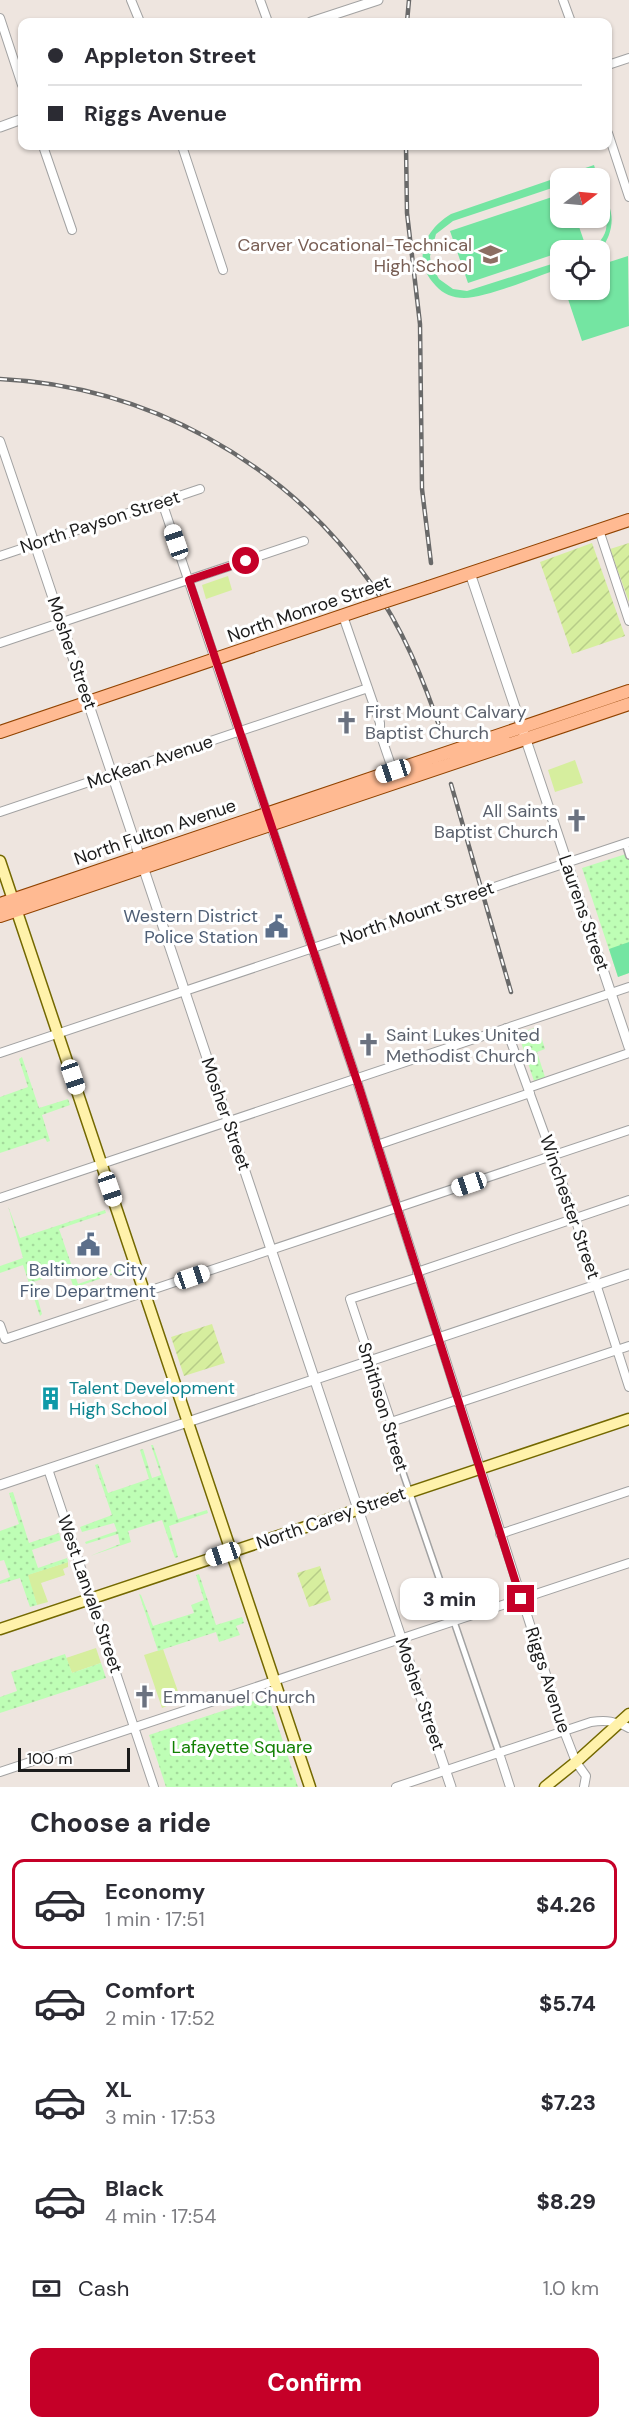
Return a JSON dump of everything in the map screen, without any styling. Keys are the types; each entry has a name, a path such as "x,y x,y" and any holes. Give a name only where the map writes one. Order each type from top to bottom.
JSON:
{"main road":[{"name":"North Monroe Street","path":"0,732 629,520"},
{"name":"North Fulton Avenue","path":"0,916 15,905 524,733 629,692"},
{"name":"North Fulton Avenue","path":"524,733 629,704"},
{"path":"0,861 310,1787"},
{"name":"North Fulton Avenue","path":"0,904 15,905"},
{"name":"North Carey Street","path":"0,1629 629,1419"},
{"path":"545,1787 629,1714"}],"street":[{"path":"131,0 138,18"},
{"path":"260,0 267,18"},
{"path":"323,18 378,0"},
{"path":"563,0 570,18"},
{"path":"0,18 18,72"},
{"path":"612,64 629,58"},
{"path":"0,127 18,120"},
{"path":"612,145 629,197"},
{"path":"44,150 72,230"},
{"path":"183,150 223,270"},
{"name":"Mosher Street","path":"0,441 452,1787"},
{"name":"North Payson Street","path":"0,556 200,489"},
{"name":"Riggs Avenue","path":"162,501 356,1078 564,1731 576,1762 586,1776 584,1787"},
{"path":"599,530 629,621"},
{"path":"0,643 304,541"},
{"name":"Laurens Street","path":"470,573 629,1047"},
{"path":"343,616 395,777"},
{"name":"McKean Avenue","path":"0,812 368,688"},
{"path":"627,842 629,856"},
{"name":"North Mount Street","path":"0,1053 627,842"},
{"path":"0,1198 629,987"},
{"name":"Winchester Street","path":"506,1028 575,1218 629,1387"},
{"path":"377,1145 629,1053"},
{"path":"0,1324 5,1340 629,1130"},
{"path":"418,1274 629,1200"},
{"name":"Smithson Street","path":"418,1274 350,1299 391,1422 388,1430 510,1787"},
{"path":"0,1485 629,1274"},
{"path":"391,1422 629,1346"},
{"name":"West Lanvale Street","path":"48,1469 154,1787"},
{"path":"500,1534 629,1491"},
{"path":"0,1772 629,1563"},
{"path":"396,1787 591,1722 607,1720 618,1722 629,1728"}],"green space":[{"path":"550,180 550,189 453,221 436,234 430,256 431,265 439,279 453,289 467,291 550,265 550,272 499,291 474,297 464,298 445,293 428,276 423,256 424,247 434,228 451,214"},
{"path":"550,198 550,228 579,228 584,240 550,240 550,256 468,283 450,231"},
{"path":"610,208 612,220 609,235 606,240 600,240 606,228 610,228"},
{"path":"628,256 629,326 582,341 568,300 610,300 610,262"},
{"path":"592,543 625,636 572,654 540,562"},
{"path":"629,543 629,602 610,549"},
{"path":"228,576 232,590 206,599 202,585"},
{"path":"575,760 583,783 555,792 548,770"},
{"path":"629,853 629,973 618,977 582,868"},
{"path":"629,942 629,973 618,977 609,949"},
{"path":"538,1027 545,1049 537,1052 545,1077 534,1081 518,1033"},
{"path":"22,1057 39,1108 68,1099 70,1105 42,1115 50,1141 47,1142 45,1138 0,1153 0,1097 28,1087 19,1059"},
{"path":"8,1206 20,1238 105,1210 106,1213 59,1229 78,1284 125,1268 126,1270 79,1286 83,1302 79,1303 68,1271 33,1282 42,1314 40,1316 23,1265 0,1273 0,1266 23,1258"},
{"path":"212,1324 225,1363 184,1376 171,1337"},
{"path":"151,1445 153,1445 178,1519 207,1510 208,1513 169,1526 178,1557 175,1558 162,1520 128,1531 131,1542 90,1556 120,1544 118,1534 86,1544 85,1542 117,1531 114,1523 82,1532 80,1527 112,1515 95,1465 98,1464 108,1493 149,1479 140,1450 143,1449 152,1478 161,1475"},
{"path":"13,1492 29,1543 59,1533 61,1540 32,1550 38,1568 67,1558 68,1562 28,1575 37,1605 30,1607 20,1578 0,1584 0,1581 10,1577 4,1560 0,1561 0,1531 19,1524 9,1493"},
{"path":"68,1562 68,1567 63,1569 65,1575 41,1583 48,1602 37,1605 27,1575"},
{"path":"320,1566 331,1600 309,1607 297,1573"},
{"path":"199,1574 216,1625 242,1617 244,1623 236,1626 240,1635 219,1642 216,1632 158,1651 139,1594 153,1626 194,1613 191,1605 204,1600 196,1575"},
{"path":"96,1648 101,1663 72,1673 66,1658"},
{"path":"163,1649 181,1700 162,1708 144,1655"},
{"path":"65,1654 72,1673 101,1663 106,1678 0,1713 0,1697 17,1691 11,1672"},
{"name":"Lafayette Square","path":"268,1696 298,1787 166,1787 149,1735"}],"railway":[{"path":"407,18 409,0"},
{"path":"406,150 407,213 420,324 422,489 431,563"},
{"path":"0,379 55,385 108,397 159,415 208,438 254,467 297,501 336,539 382,600 412,655 442,734"},
{"path":"451,784 511,992"}],"place":[{"name":"Carver Vocational-Technical High School","path":"490,255"},
{"name":"First Mount Calvary Baptist Church","path":"347,722"},
{"name":"All Saints Baptist Church","path":"576,821"},
{"name":"Western District Police Station","path":"276,926"},
{"name":"Saint Lukes United Methodist Church","path":"368,1045"},
{"name":"Baltimore City Fire Department","path":"88,1244"},
{"name":"Talent Development High School","path":"51,1398"},
{"name":"Emmanuel Church","path":"145,1697"}],"route":[{"path":"246,561 189,580 359,1087 521,1599"}]}
